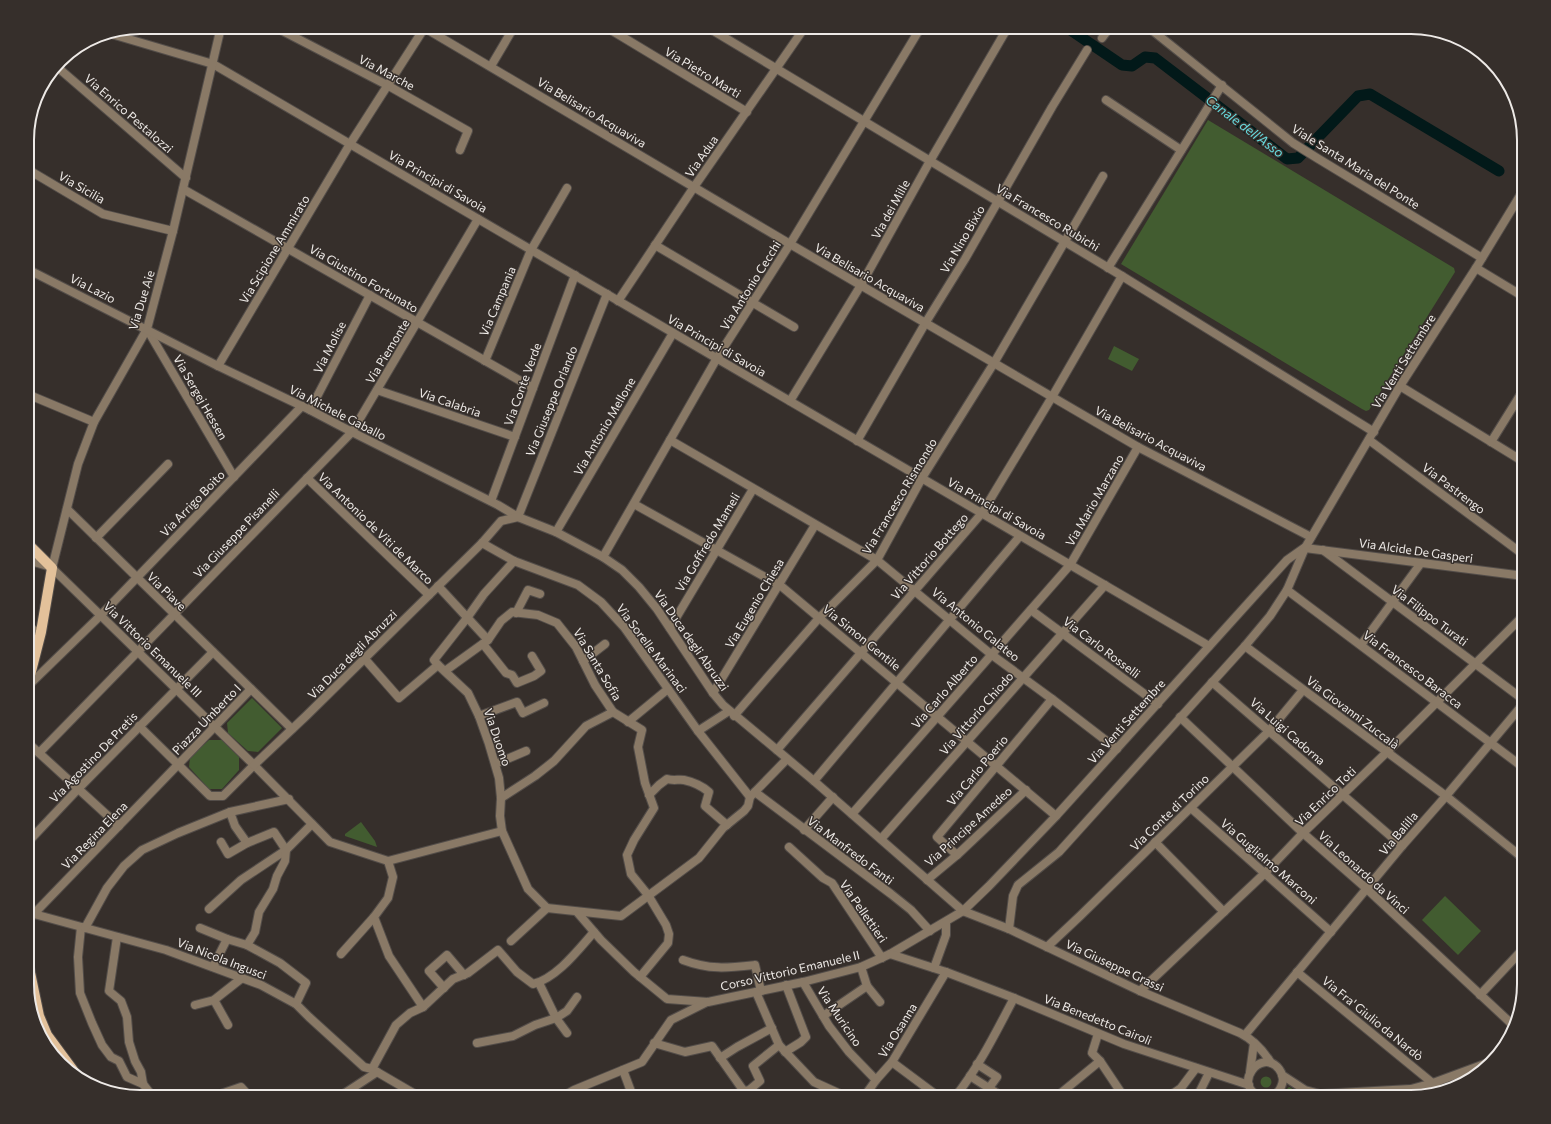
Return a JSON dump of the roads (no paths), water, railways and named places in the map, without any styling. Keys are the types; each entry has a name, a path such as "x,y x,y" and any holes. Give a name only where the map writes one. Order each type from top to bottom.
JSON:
{"main road":[{"path":"34,550 52,568 41,632 34,659"},
{"path":"34,994 39,1014"},
{"path":"40,1018 45,1031"}],"street":[{"name":"Via Due Aie","path":"52,568 78,464 94,422 147,329 186,178 219,34"},
{"name":"Via Marche","path":"289,34 387,85 468,131 460,150"},
{"name":"Via Scipione Ammirato","path":"218,366 350,144 420,34"},
{"name":"Via Belisario Acquaviva","path":"436,34 790,244 1138,447 1311,536"},
{"path":"491,66 510,34"},
{"name":"Via Pietro Marti","path":"618,34 747,112"},
{"name":"Via Francesco Rubichi","path":"719,34 998,201 1063,242 1122,276 1374,432"},
{"name":"Via Adua","path":"618,301 694,187 800,34"},
{"name":"Via Antonio Cecchi","path":"603,557 717,358 790,244 917,34"},
{"name":"Via dei Mille","path":"790,401 861,285 930,160 1004,34"},
{"path":"1102,38 1105,34"},
{"name":"Viale Santa Maria del Ponte","path":"1156,34 1219,89 1294,143 1482,258"},
{"name":"Via Principi di Savoia","path":"124,35 213,64 1209,646"},
{"name":"Via Nino Bixio","path":"857,441 926,322 965,260 1048,114 1087,50"},
{"name":"Via Enrico Pestalozzi","path":"61,70 186,178"},
{"path":"1108,268 1219,89"},
{"path":"1106,100 1181,150"},
{"name":"Via Sicilia","path":"34,173 103,214 173,230"},
{"name":"Via Francesco Rismondo","path":"698,731 731,713 819,618 877,560 922,478 994,363 1063,242 1103,176"},
{"name":"Via Campania","path":"485,361 531,250 567,188"},
{"name":"Via Giustino Fortunato","path":"183,189 533,388"},
{"name":"Via Venti Settembre","path":"1009,929 1013,896 1018,885 1058,852 1245,646 1270,616 1287,590 1311,536 1400,386 1476,268 1517,200"},
{"name":"Via Piemonte","path":"352,432 478,219"},
{"path":"655,245 794,327"},
{"path":"1476,268 1517,293"},
{"name":"Via Lazio","path":"34,272 147,329"},
{"name":"Via Conte Verde","path":"491,502 575,275"},
{"name":"Via Vittorio Bottego","path":"777,750 982,513 1052,397 1122,276"},
{"name":"Via Giuseppe Orlando","path":"518,516 607,294"},
{"name":"Via Molise","path":"310,410 370,295"},
{"name":"Via Michele Gaballo","path":"147,329 518,516"},
{"name":"Via Sergej Hessen","path":"147,329 234,477"},
{"name":"Via Antonio Mellone","path":"556,532 673,333"},
{"path":"1400,386 1517,458"},
{"name":"Via Calabria","path":"377,390 515,437"},
{"path":"34,397 94,422"},
{"path":"1491,442 1517,400"},
{"name":"Via Arrigo Boito","path":"34,679 100,616 302,406"},
{"name":"Via Giuseppe Pisanelli","path":"39,752 352,432"},
{"name":"Via Antonio Galateo","path":"670,440 877,560 992,655 1052,698 1116,749"},
{"name":"Via Pastrengo","path":"1369,440 1517,551"},
{"name":"Via Mario Marzano","path":"1070,565 1138,447"},
{"path":"96,538 168,464"},
{"name":"Via Antonio de Viti de Marco","path":"307,478 429,595"},
{"name":"Via Goffredo Mameli","path":"670,628 753,489"},
{"name":"Via Simon Gentile","path":"634,504 779,585 898,682 1056,816"},
{"name":"Via Piave","path":"67,509 251,689"},
{"name":"Via Duca degli Abruzzi","path":"306,716 482,543 501,522 518,516 556,532 603,557 622,570 639,587 657,609 713,693 731,713 814,781 963,911"},
{"name":"Via Eugenio Chiesa","path":"713,693 815,525"},
{"path":"814,781 1020,536"},
{"name":"Via Sorelle Marinaci","path":"482,543 514,561 578,584 601,602 624,627 698,731 752,794"},
{"name":"Via Venti Settembre","path":"930,931 963,911 990,886 1056,816 1287,560 1305,548"},
{"name":"Via Alcide De Gasperi","path":"1305,548 1517,575"},
{"name":"Via Filippo Turati","path":"1323,550 1517,696"},
{"path":"442,668 434,660 468,618 484,594 514,561"},
{"path":"34,562 52,568"},
{"path":"1361,645 1421,563"},
{"name":"Via Carlo Alberto","path":"852,814 1070,565"},
{"name":"Via Vittorio Emanuele III","path":"52,568 254,764 330,842 388,861"},
{"name":"Via Vittorio Chiodo","path":"881,839 1105,585"},
{"path":"438,586 468,618 506,673 512,675 517,683 534,676 541,671 532,656"},
{"path":"364,658 399,698 442,668 485,642 501,621 512,612 516,613 528,590 540,594"},
{"name":"Via Francesco Baracca","path":"1287,590 1517,763"},
{"name":"Via Carlo Rosselli","path":"1031,610 1158,704"},
{"name":"Via Santa Sofia","path":"516,613 538,615 557,623 576,647 582,661 613,712"},
{"name":"Via Enrico Toti","path":"1140,991 1265,873 1303,833 1387,752 1517,622"},
{"path":"34,630 41,632"},
{"path":"582,661 605,644"},
{"name":"Via Giovanni Zuccalà","path":"1245,646 1446,796 1517,853"},
{"name":"Via Agostino De Pretis","path":"34,833 213,652"},
{"name":"Via Duomo","path":"442,668 468,693 479,716 489,744 498,763 502,831 528,889 547,908"},
{"name":"Via Luigi Cadorna","path":"1212,682 1402,846"},
{"name":"Piazza Umberto I","path":"292,729 251,689 178,764 210,796 223,796 254,764 292,729 306,716"},
{"path":"628,722 668,689"},
{"name":"Via Conte di Torino","path":"1047,946 1080,916 1269,731 1304,690"},
{"name":"Via Carlo Poerio","path":"956,855 937,837 1052,698"},
{"path":"479,716 517,702 523,713 544,703"},
{"name":"Via Balilla","path":"1245,1035 1517,709"},
{"path":"501,798 535,776 554,761 586,726 613,712 642,730 638,747 645,784 654,808 634,840 627,855 631,874 648,895 666,925 668,943 641,976"},
{"name":"Via Leonardo da Vinci","path":"1180,717 1303,833 1367,889 1509,1022"},
{"path":"139,726 178,764"},
{"path":"34,748 119,826"},
{"path":"498,763 526,751"},
{"path":"511,941 547,908 621,916 699,858 726,825 748,806 752,794 787,759"},
{"name":"Via Regina Elena","path":"34,914 178,764"},
{"path":"649,796 667,779 684,780 703,786 709,792 705,806 726,825"},
{"name":"Via Principe Amedeo","path":"927,880 1026,790"},
{"name":"Via Manfredo Fanti","path":"752,794 856,867 911,910 930,931"},
{"path":"804,830 833,798"},
{"path":"143,1084 127,1077 119,1061 111,1057 102,1045 80,992 78,957 83,928 107,888 124,866 142,850 178,832 230,812 289,799"},
{"name":"Via Guglielmo Marconi","path":"1191,808 1331,932"},
{"path":"230,812 235,826 247,844"},
{"path":"209,909 241,880 286,850 312,824"},
{"path":"341,954 374,917 388,898 393,877 388,861 502,831"},
{"path":"222,842 228,854 274,832 286,850 285,861 277,876 273,889 259,912 255,932 247,945"},
{"path":"1155,842 1224,912"},
{"name":"Via Pellettieri","path":"789,847 823,878 832,883 882,958"},
{"name":"Via Giuseppe Grassi","path":"963,911 1009,929 1140,991 1245,1035 1264,1052 1271,1063 1276,1066 1282,1074 1305,1090"},
{"path":"577,912 594,932 628,966 667,999 708,1002"},
{"name":"Via Nicola Ingusci","path":"34,914 166,950 261,985 296,1004 308,1017 364,1067 408,1090"},
{"path":"374,917 389,956 423,1007"},
{"path":"934,968 946,935 946,922"},
{"path":"200,928 226,939 247,945 280,963 306,983 296,1004"},
{"name":"Corso Vittorio Emanuele II","path":"708,1002 803,982 861,967 890,954 930,931"},
{"path":"350,1090 374,1071 396,1025 410,1013 423,1007 453,980 466,974 498,950 517,972 533,984 539,983 561,968 594,932"},
{"path":"116,937 109,992 121,1001 127,1017 129,1042 141,1072 143,1084 147,1090"},
{"path":"213,967 226,939"},
{"name":"Via Benedetto Cairoli","path":"890,954 946,972 1014,998 1098,1034 1196,1068 1249,1089"},
{"path":"444,988 429,971 447,955 466,974"},
{"path":"1480,995 1517,955"},
{"path":"683,960 695,964 720,968 755,965 763,1008 779,1045 814,1082 832,1090"},
{"path":"861,967 867,986 880,1002"},
{"name":"Via Osanna","path":"871,1090 876,1080 892,1062 946,972"},
{"name":"Via Fra' Giulio da Nardò","path":"1297,972 1437,1086"},
{"path":"195,1004 214,1000 242,978"},
{"name":"Via Muricino","path":"803,982 823,1016 849,1052 876,1080"},
{"path":"539,983 556,1018 567,1033"},
{"path":"785,1052 806,1037 786,985"},
{"path":"823,1016 867,986"},
{"path":"477,1043 513,1036 535,1025 556,1018 567,1011 577,997"},
{"path":"960,1090 970,1076 1014,998"},
{"path":"214,1000 228,1025"},
{"path":"574,1090 642,1062 671,1020 708,1002"},
{"path":"720,1058 772,1028"},
{"path":"1098,1034 1092,1053 1100,1061 1119,1090"},
{"path":"657,1040 687,1052 712,1046 743,1090"},
{"path":"1249,1089 1248,1080 1254,1043"},
{"path":"754,1090 760,1081 753,1066 779,1045"},
{"path":"1065,1090 1100,1061"},
{"path":"892,1062 930,1090"},
{"path":"1250,1072 1259,1064 1271,1063"},
{"path":"977,1064 997,1077 989,1088"},
{"path":"1396,1090 1411,1089 1433,1083 1477,1067"},
{"path":"1178,1090 1196,1068"},
{"path":"623,1070 630,1090"},
{"path":"1200,1090 1209,1073"},
{"path":"1279,1090 1282,1085 1282,1074"},
{"path":"970,1076 992,1090"},
{"path":"232,1090 241,1087 244,1090"}],"waterway":[{"name":"Canale dell'Asso","path":"1076,34 1122,65 1132,66 1145,57 1155,58 1287,159 1298,158 1358,96 1370,94 1499,171"}]}
